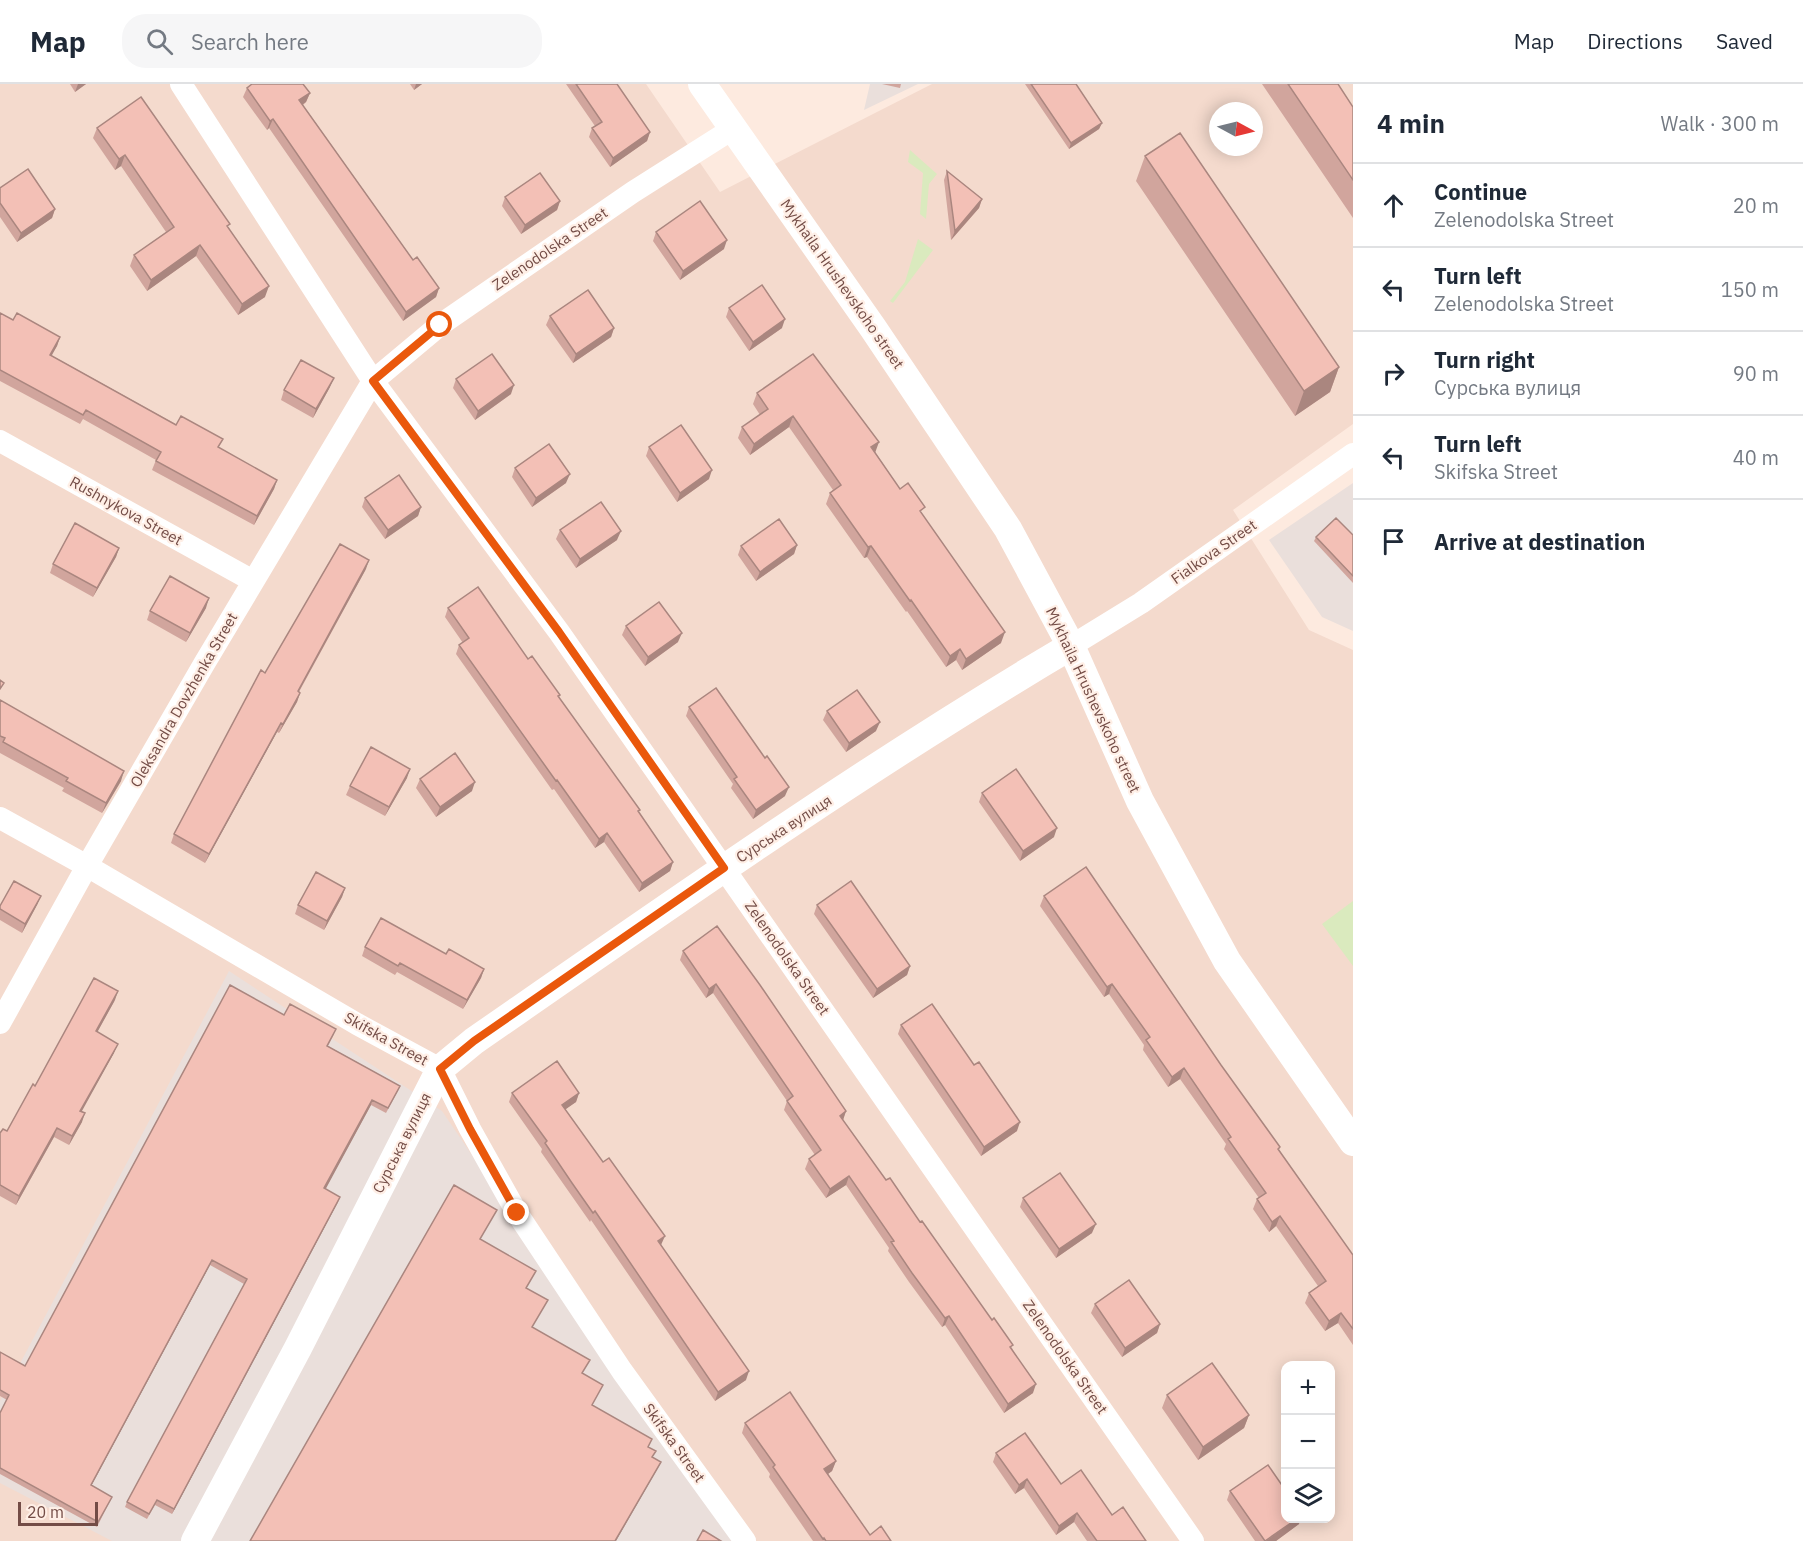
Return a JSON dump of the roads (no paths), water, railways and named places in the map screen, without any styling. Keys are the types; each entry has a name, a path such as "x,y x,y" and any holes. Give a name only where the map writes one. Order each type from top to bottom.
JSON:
{"street":[{"name":"Zelenodolska Street","path":"181,84 373,381 559,632 1193,1541"},
{"name":"Mykhaila Hrushevskoho street","path":"702,84 873,328 1008,529 1071,646 1140,801 1227,961 1353,1142"},
{"name":"Zelenodolska Street","path":"373,381 440,325 633,192 734,128"},
{"name":"Oleksandra Dovzhenka Street","path":"0,1023 87,866 373,381"},
{"name":"Rushnykova Street","path":"0,441 253,581"},
{"name":"Fialkova Street","path":"1071,646 1141,603 1353,454"},
{"name":"Сурська вулиця","path":"195,1541 298,1348 440,1069 474,1041 724,868 994,691 1071,646"},
{"name":"Skifska Street","path":"0,818 87,866 357,1024 440,1069 470,1129 517,1213 622,1371 745,1541"}]}
